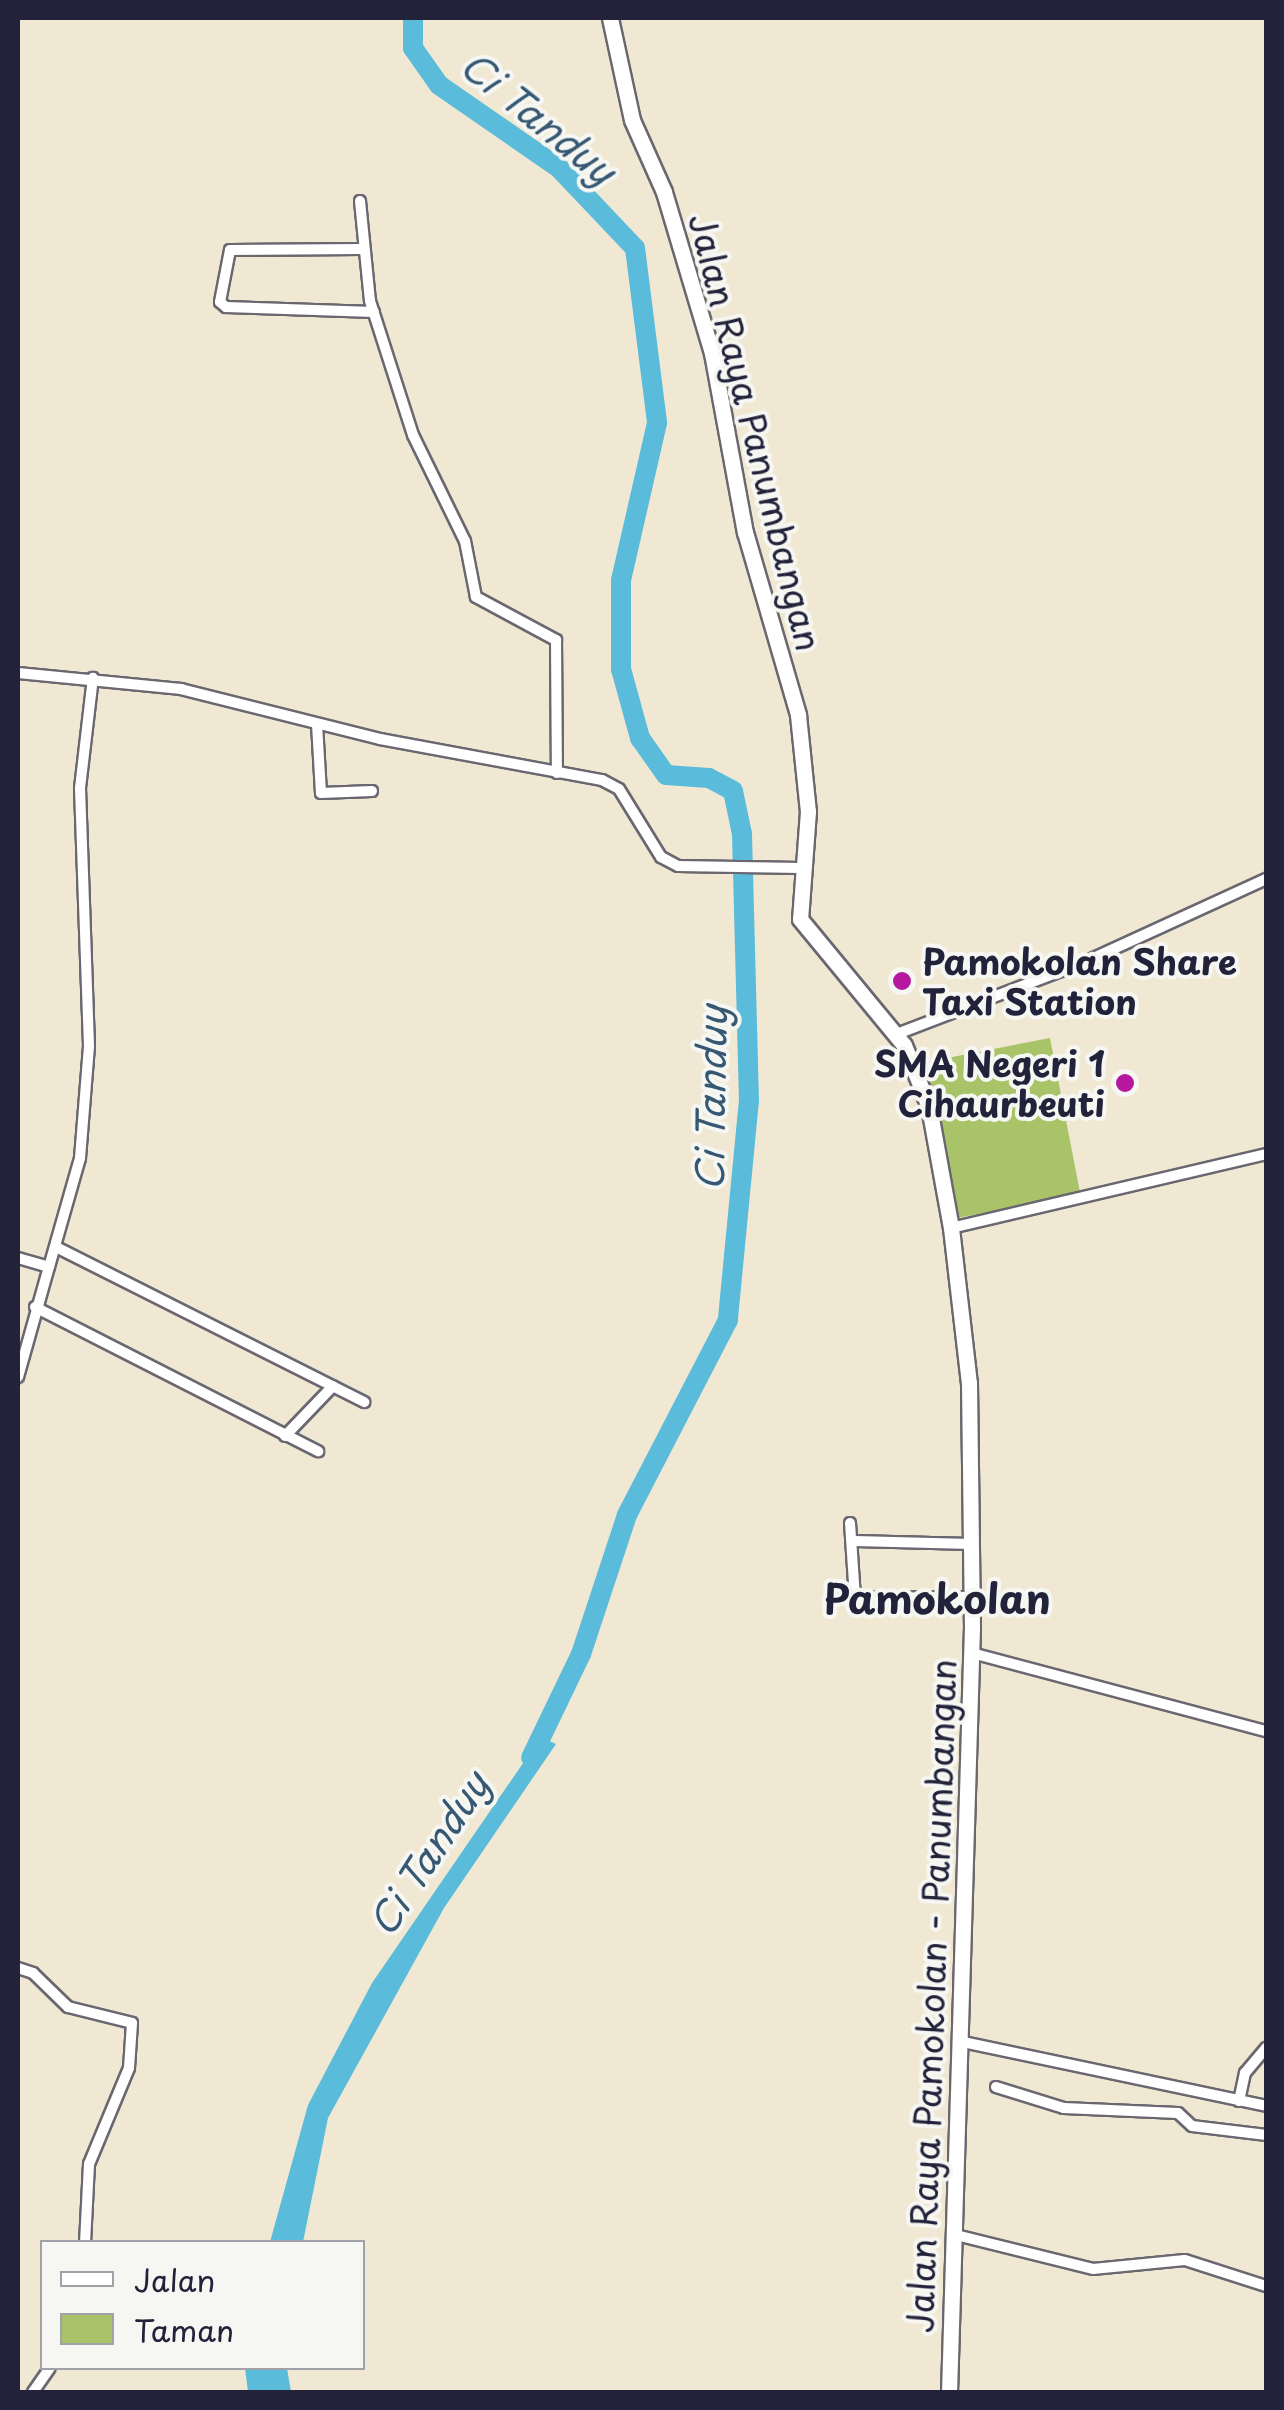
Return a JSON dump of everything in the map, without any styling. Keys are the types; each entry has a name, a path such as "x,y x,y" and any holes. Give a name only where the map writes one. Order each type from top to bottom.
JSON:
{"main road":[{"name":"Jalan Raya Panumbangan","path":"610,18 632,120 664,192 712,353 745,532 798,715 808,811 801,868"},
{"name":"Jalan Raya Pamokolan - Panumbangan","path":"801,868 806,931 897,1034 929,1107 951,1228 969,1383 972,1653 963,2042 952,2234 949,2392"}],"street":[{"path":"360,201 361,249 374,312 426,470 465,541 476,597 556,640 557,773"},
{"path":"361,249 230,250 220,302 226,308 374,312"},
{"path":"18,672 181,689 317,724 612,784 661,857 678,866 801,868"},
{"path":"18,1376 35,1307 58,1248 80,1158 89,1046 80,788 93,678"},
{"path":"317,724 321,793 372,791"},
{"path":"897,1034 1178,922 1266,879"},
{"path":"951,1228 1266,1154"},
{"path":"58,1248 364,1402"},
{"path":"18,1258 50,1267"},
{"path":"35,1307 318,1451"},
{"path":"286,1436 332,1386"},
{"path":"850,1523 855,1541 854,1598"},
{"path":"855,1541 971,1544"},
{"path":"839,1598 972,1597"},
{"path":"972,1653 1266,1731"},
{"path":"18,1968 31,1972 68,2007 132,2023 126,2074 89,2164 85,2240"},
{"path":"963,2042 1266,2106"},
{"path":"1239,2100 1244,2074 1266,2048"},
{"path":"996,2088 1064,2108 1178,2113 1192,2126 1266,2135"},
{"path":"952,2234 1093,2269 1184,2260 1266,2286"},
{"path":"33,2392 49,2370"}],"green space":[{"path":"1050,1038 1080,1194 956,1218 925,1062"}],"water":[{"path":"541,1737 556,1744 444,1908 328,2118 303,2240 271,2240 308,2105 372,1983"},
{"path":"245,2370 287,2370 291,2392 248,2392"}],"waterway":[{"name":"Ci Tanduy","path":"413,18 413,48 439,85 559,168 635,248 657,423 621,580 621,669 640,738 666,775 709,778 733,791 742,834 749,1100 728,1320 627,1515 581,1654 531,1758"}],"place":[{"name":"Pamokolan Share Taxi Station","path":"902,981"},
{"name":"SMA Negeri 1 Cihaurbeuti","path":"1125,1083"}],"district":[{"name":"Pamokolan","path":"937,1598"}]}
